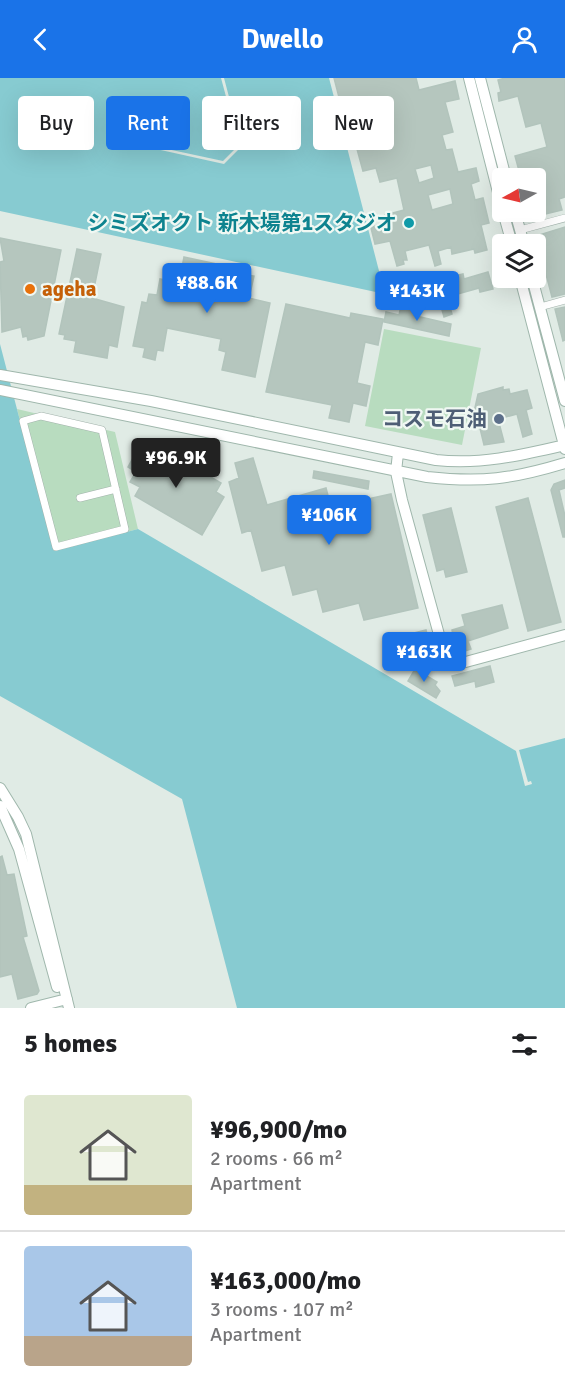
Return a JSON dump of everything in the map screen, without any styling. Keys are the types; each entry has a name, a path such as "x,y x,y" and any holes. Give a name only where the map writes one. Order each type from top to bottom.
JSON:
{"street":[{"path":"469,78 503,168"},
{"path":"480,78 495,168"},
{"path":"520,230 565,218"},
{"path":"518,222 521,234"},
{"path":"0,375 152,401 398,453 450,461 500,460 565,446 523,288"},
{"path":"535,288 563,386 565,401"},
{"path":"540,307 565,300"},
{"path":"0,390 444,479 482,481 510,478 565,463"},
{"path":"41,416 102,430 116,489 125,530 56,547 23,421 41,416"},
{"path":"398,453 396,471 446,660 451,664 462,663 565,635"},
{"path":"80,498 116,489"},
{"path":"0,789 23,828 65,1004"},
{"path":"0,806 5,828 65,1004"},
{"path":"5,828 23,828"},
{"path":"31,1008 65,1004"}],"green space":[{"path":"384,329 481,348 462,445 365,426"},
{"path":"17,409 115,432 138,529 54,551"}],"water":[{"path":"0,78 329,78 334,96 313,96 313,150 348,150 385,294 0,211"},
{"path":"0,344 54,551 138,529 516,751 525,786 532,784 531,781 528,782 519,750 565,738 565,1008 237,1008 182,799 0,696"}],"pier":[{"path":"221,78 224,78 229,96 226,96"},
{"path":"161,150 172,150 223,161 234,150 238,150 224,164"}],"building":[{"path":"334,78 416,78 419,90 455,81 459,99 445,102 453,132 442,135 446,150 452,149 458,172 476,168 479,181 471,184 475,200 483,198 489,223 481,225 487,250 475,253 474,249 452,254 451,247 438,251 441,264 435,266 429,245 405,251 407,260 403,260 404,264 397,266 390,241 375,244 371,228 382,223 381,219 386,218 385,215 404,210 397,178 380,182 376,168 363,171 357,150 394,150 394,96 339,96","holes":["431,165 434,178 419,183 415,169","450,189 453,204 432,210 428,195"]},
{"path":"565,78 565,197 559,199 562,210 546,214 546,168 518,168 515,156 547,147 541,123 526,127 518,96 499,101 498,93 501,92 498,80"},
{"path":"565,227 565,294 552,297 546,274 546,234 542,234"},
{"path":"0,238 61,250 44,336 28,340 27,336 23,337 21,327 2,332 0,262 4,261"},
{"path":"77,249 101,254 92,298 124,307 117,347 109,345 107,358 74,352 76,341 64,339 65,335 59,334"},
{"path":"184,257 231,267 230,272 254,276 249,298 270,303 255,377 222,370 226,352 219,350 221,339 167,328 163,351 157,350 155,360 143,357 145,348 133,346 142,302 147,303 149,294 157,295 160,279 179,283"},
{"path":"488,272 493,289 480,292 479,288 447,297 452,314 444,317 439,299 432,301 429,291 452,285 450,277 463,274 464,279"},
{"path":"286,304 350,318 351,313 383,319 378,345 365,342 357,383 370,386 366,406 353,403 349,422 329,418 332,405 266,392"},
{"path":"401,306 413,308 412,315 451,324 449,336 384,322 386,312 399,315"},
{"path":"565,307 565,340 563,341 555,309"},
{"path":"503,387 503,390 509,389 510,394 527,390 532,408 526,410 532,434 523,437 517,414 498,419 504,442 484,445 478,420 472,421 478,394"},
{"path":"139,447 167,464 172,454 221,483 216,492 224,497 202,535 135,496 140,487 130,482 136,472 128,467"},
{"path":"253,458 267,505 326,488 331,507 391,494 418,608 364,620 359,603 323,612 317,589 293,595 285,565 262,571 251,530 242,533 229,482 239,478 235,463"},
{"path":"314,471 369,481 368,489 313,478"},
{"path":"565,480 565,488 559,490 565,516 565,537 563,537 551,490 554,484"},
{"path":"528,498 561,622 528,631 496,507"},
{"path":"451,508 467,572 446,577 444,569 437,571 423,515"},
{"path":"502,605 508,628 468,641 471,649 465,651 455,645 452,630 465,626 462,615"},
{"path":"426,630 434,662 415,667 406,635"},
{"path":"490,666 494,682 476,687 475,681 455,686 452,676"},
{"path":"415,669 437,682 435,685 440,691 436,698 408,681"},
{"path":"2,856 7,875 14,874 27,936 23,937 39,991 37,994 18,999 12,974 0,977 0,857"}],"place":[{"name":"シミズオクト 新木場第1スタジオ","path":"409,223"},
{"name":"ageha","path":"30,289"},
{"name":"コスモ石油","path":"499,419"}]}
